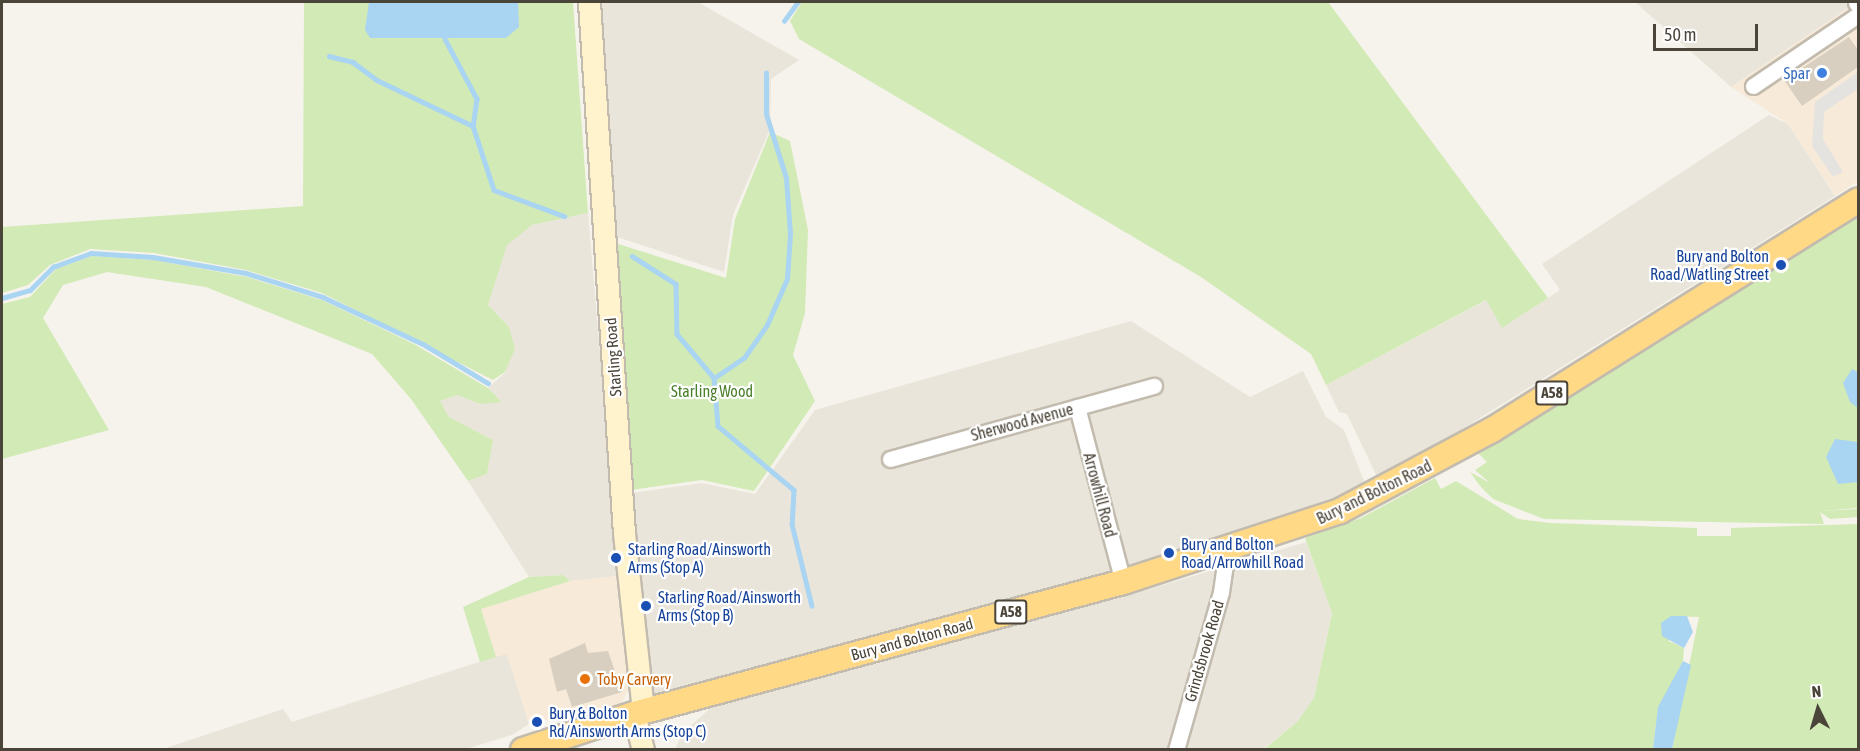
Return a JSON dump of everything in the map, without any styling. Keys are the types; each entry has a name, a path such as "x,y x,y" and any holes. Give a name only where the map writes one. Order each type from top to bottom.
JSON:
{"highway":[{"name":"Bury and Bolton Road","path":"523,750 639,713 1123,582 1227,550 1340,511 1458,450 1858,200"}],"main road":[{"name":"Starling Road","path":"589,2 624,533 643,750"}],"street":[{"path":"1753,86 1858,15"},
{"name":"Sherwood Avenue","path":"890,459 1154,386"},
{"name":"Arrowhill Road","path":"1077,407 1123,582"},
{"name":"Grindsbrook Road","path":"1176,750 1221,592 1227,550"}],"shaded area":[{"path":"593,2 698,2 799,60 771,79 770,129 733,215 724,272 611,235"},
{"path":"1635,2 1848,2 1851,6 1731,87"},
{"path":"1851,6 1858,19 1858,181 1835,196 1788,124 1731,87"},
{"path":"1858,72 1858,89 1824,112 1823,139 1843,172 1833,177 1812,146 1815,102"},
{"path":"1769,115 1788,124 1835,196 1379,481 1347,414 1339,412 1326,385 1487,300 1502,328 1560,290 1542,264"},
{"path":"588,213 619,576 570,581 563,575 529,577 468,481 487,474 493,440 449,417 440,401 457,395 480,404 501,401 488,388 506,372 509,327 488,305 507,244 532,225"},
{"path":"1131,321 1250,397 1303,371 1326,417 1344,430 1366,486 1128,570 645,700 631,493 701,483 755,494 815,410"},
{"path":"1306,542 1332,612 1314,698 1297,722 1263,749 675,750 682,733 714,705 1130,595"},
{"path":"618,576 629,688 621,704 529,724 507,654 496,657 481,609 570,581"},
{"path":"507,653 529,724 512,735 466,749 160,750 283,709 292,722"}],"green space":[{"path":"304,2 573,2 588,213 532,225 507,245 488,305 509,327 515,349 505,372 493,380 322,293 246,270 154,253 90,249 50,265 28,285 2,293 2,227 303,206"},
{"path":"802,2 1328,2 1548,298 1502,328 1486,300 1326,385 1311,354 1201,277 799,39 790,21"},
{"name":"Starling Wood","path":"770,132 790,141 808,230 805,313 793,355 815,401 754,491 702,480 631,490 612,242 726,278 735,219"},
{"path":"1858,214 1858,508 1819,511 1858,509 1858,517 1830,519 1820,512 1824,524 1544,519 1493,499 1470,472 1490,483 1475,470 1487,462 1478,453"},
{"path":"92,256 154,260 247,277 322,300 414,344 488,388 502,402 480,404 457,395 440,401 449,417 493,440 487,474 468,481 411,399 372,354 206,287 107,272 63,285 43,318 109,430 2,459 2,304 30,297 56,269"},
{"path":"1435,478 1441,489 1456,481 1518,519 1550,523 1697,528 1697,536 1731,536 1731,528 1858,524 1858,749 1672,749 1699,617 1671,616 1669,641 1684,648 1683,661 1658,710 1653,749 1263,750 1297,722 1314,698 1332,613 1305,538 1361,518"},
{"path":"563,575 570,581 481,609 496,657 480,662 463,607 529,577"}],"water":[{"path":"369,2 518,2 519,27 506,38 370,38 365,30"},
{"path":"1852,369 1858,372 1858,408 1850,402 1843,383"},
{"path":"1835,439 1858,442 1858,482 1838,484 1826,457"},
{"path":"1671,616 1687,616 1693,632 1684,648 1662,636 1661,623"},
{"path":"1683,661 1691,665 1672,749 1653,749 1658,707"}],"building":[{"name":"Spar","path":"1849,37 1858,50 1858,67 1802,106 1784,80"},
{"name":"Toby Carvery","path":"585,643 588,653 608,651 622,692 572,707 566,689 557,692 549,659"}],"waterway":[{"path":"784,21 798,2"},
{"path":"445,39 477,99 473,126"},
{"path":"329,56 353,62 377,80 473,126 494,190 564,216"},
{"path":"714,378 744,358 767,325 787,279 790,234 786,178 766,114 766,73"},
{"path":"2,298 30,290 53,267 91,253 153,257 246,273 323,297 423,344 488,383"},
{"path":"632,256 676,284 677,334 714,378 718,426 794,490 792,524 812,606"}],"place":[{"name":"Spar","path":"1822,73"},
{"name":"Bury and Bolton Road/Watling Street","path":"1781,265"},
{"name":"Bury and Bolton Road/Arrowhill Road","path":"1169,553"},
{"name":"Starling Road/Ainsworth Arms (Stop A)","path":"616,558"},
{"name":"Starling Road/Ainsworth Arms (Stop B)","path":"646,606"},
{"name":"Toby Carvery","path":"585,679"},
{"name":"Bury & Bolton Rd/Ainsworth Arms (Stop C)","path":"537,722"}]}
